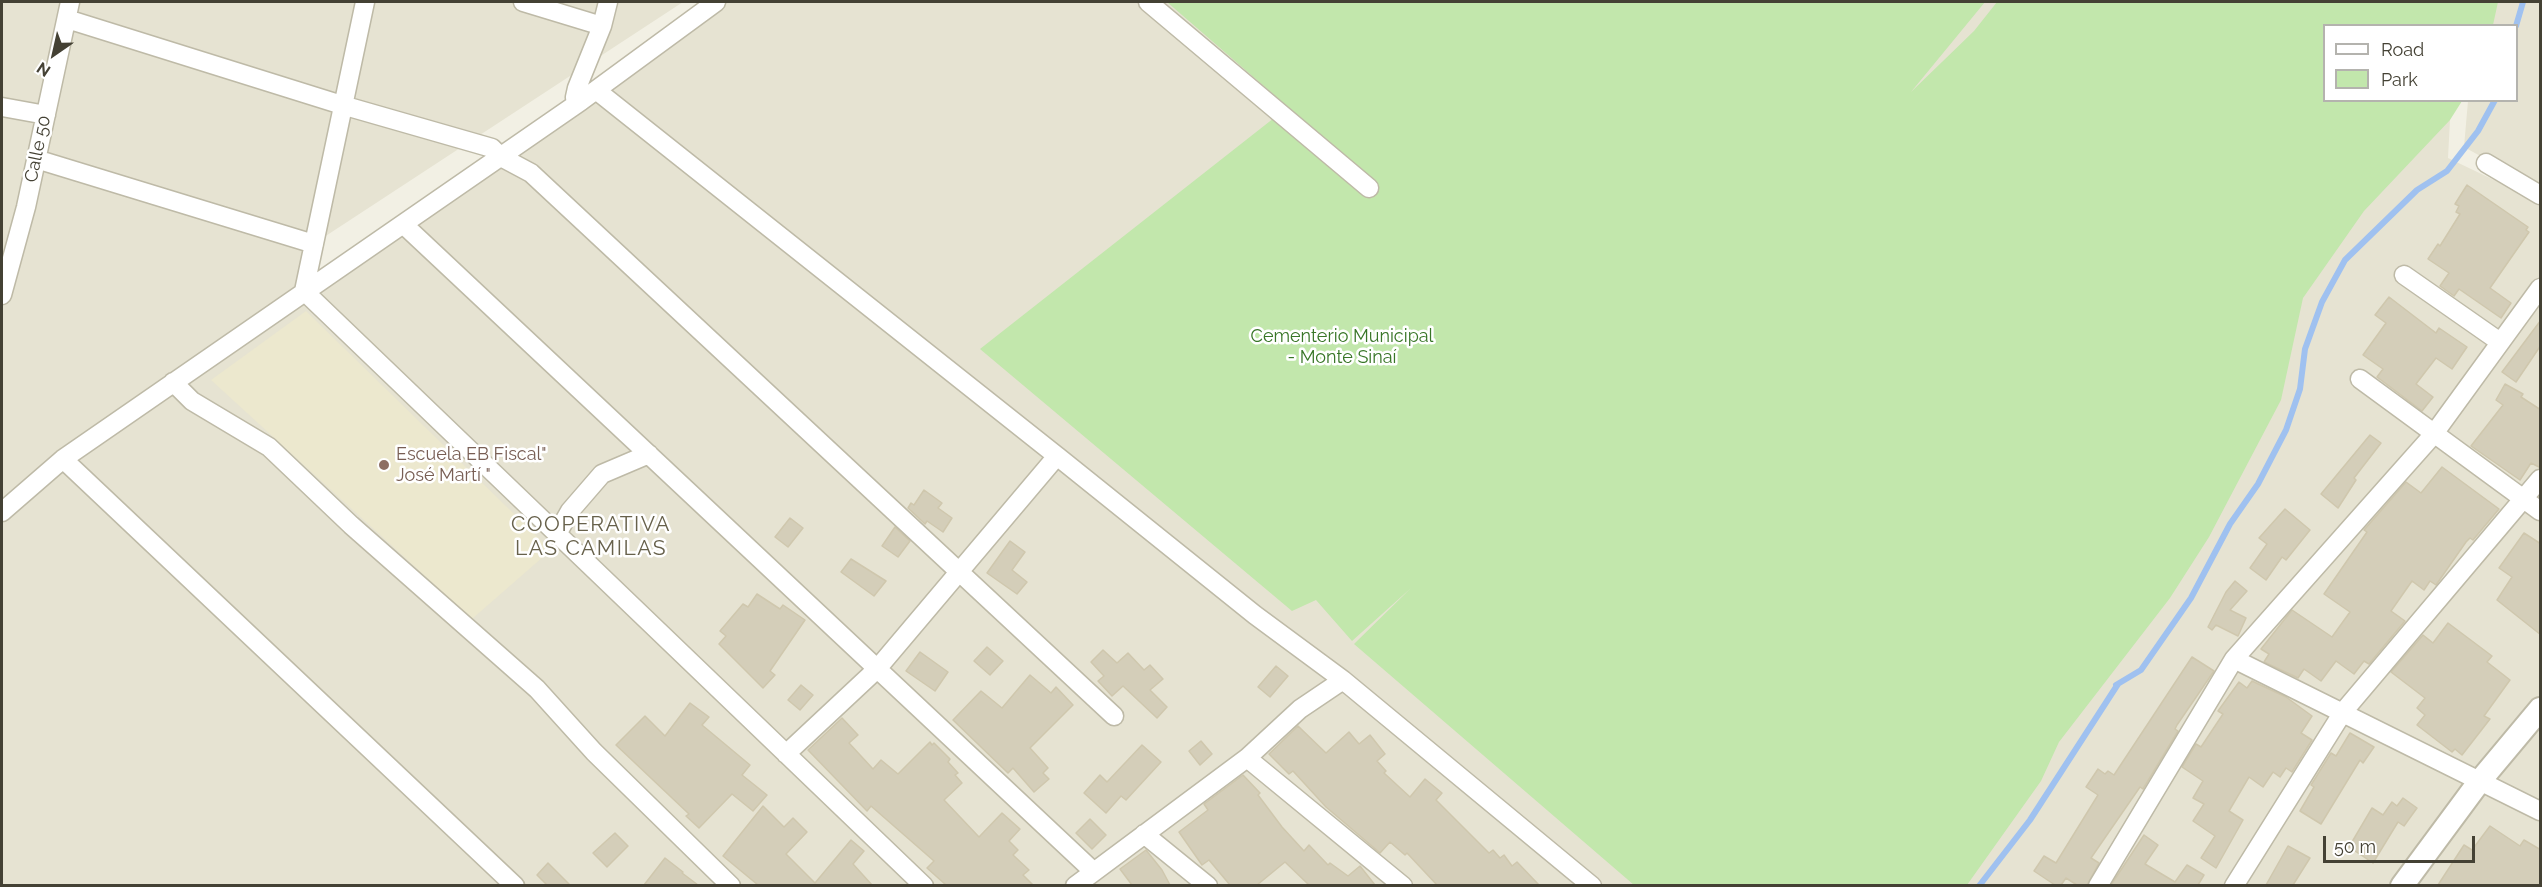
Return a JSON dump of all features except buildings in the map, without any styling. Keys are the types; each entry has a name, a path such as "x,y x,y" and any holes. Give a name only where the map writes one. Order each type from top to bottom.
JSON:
{"street":[{"path":"304,291 365,2"},
{"path":"523,2 602,26"},
{"path":"608,2 602,26 575,97 588,96 1058,456 1255,615 1343,680 1586,884"},
{"path":"2,512 63,459 501,157 716,2"},
{"path":"1148,2 1369,188"},
{"path":"69,10 342,105 492,148 501,157 531,173 1114,716"},
{"name":"Calle 50","path":"2,295 6,259 36,159 69,10"},
{"path":"2,107 46,115"},
{"path":"36,159 314,244"},
{"path":"2486,163 2541,195"},
{"path":"402,224 1094,872"},
{"path":"2404,275 2500,342"},
{"path":"2098,885 2234,659 2433,435 2541,288"},
{"path":"304,291 924,885"},
{"path":"2360,379 2433,435 2541,512"},
{"path":"173,382 192,401 269,447 351,525 537,689 594,752 730,885"},
{"path":"557,534 570,511 602,474 649,454"},
{"path":"786,754 877,669 1058,456"},
{"path":"63,459 514,885"},
{"path":"2234,885 2343,712 2541,479"},
{"path":"2234,659 2541,811"},
{"path":"1075,885 1247,758 1300,709 1343,680"},
{"path":"2410,883 2479,782 2541,709"},
{"path":"1247,758 1403,885"},
{"path":"1144,834 1208,885"}],"shaded area":[{"path":"2,2 683,2 315,243 306,284 597,77 714,2 2457,2 2335,24 2323,24 2323,102 2451,102 2448,158 2540,202 2540,885 1602,885 1385,706 1594,885 2,886"},
{"path":"2476,2 2540,2 2540,189 2464,147 2468,102 2518,102 2518,24 2474,24"},
{"name":"Escuela EB Fiscal\" José Martí \"","path":"306,311 551,550 472,619 211,380"}],"green space":[{"name":"Cementerio Municipal - Monte Sinaí","path":"1167,2 1985,2 1911,92 1974,31 1997,2 2498,2 2493,24 2323,24 2323,102 2461,102 2450,120 2364,211 2303,298 2281,400 2209,537 2170,598 2059,742 2041,781 1967,885 1634,885 1354,644 1411,588 1352,641 1316,600 1292,611 980,349 1288,107"}],"waterway":[{"path":"2517,24 2523,2"},
{"path":"2116,685 2141,670 2191,598 2230,524 2258,484 2286,430 2300,389 2305,349 2322,302 2345,260 2417,190 2447,171 2478,131 2494,102"},
{"path":"1979,886 2030,820 2118,684"}],"place":[{"name":"Escuela EB Fiscal\" José Martí \"","path":"384,465"}],"district":[{"name":"COOPERATIVA LAS CAMILAS","path":"591,537"}]}
